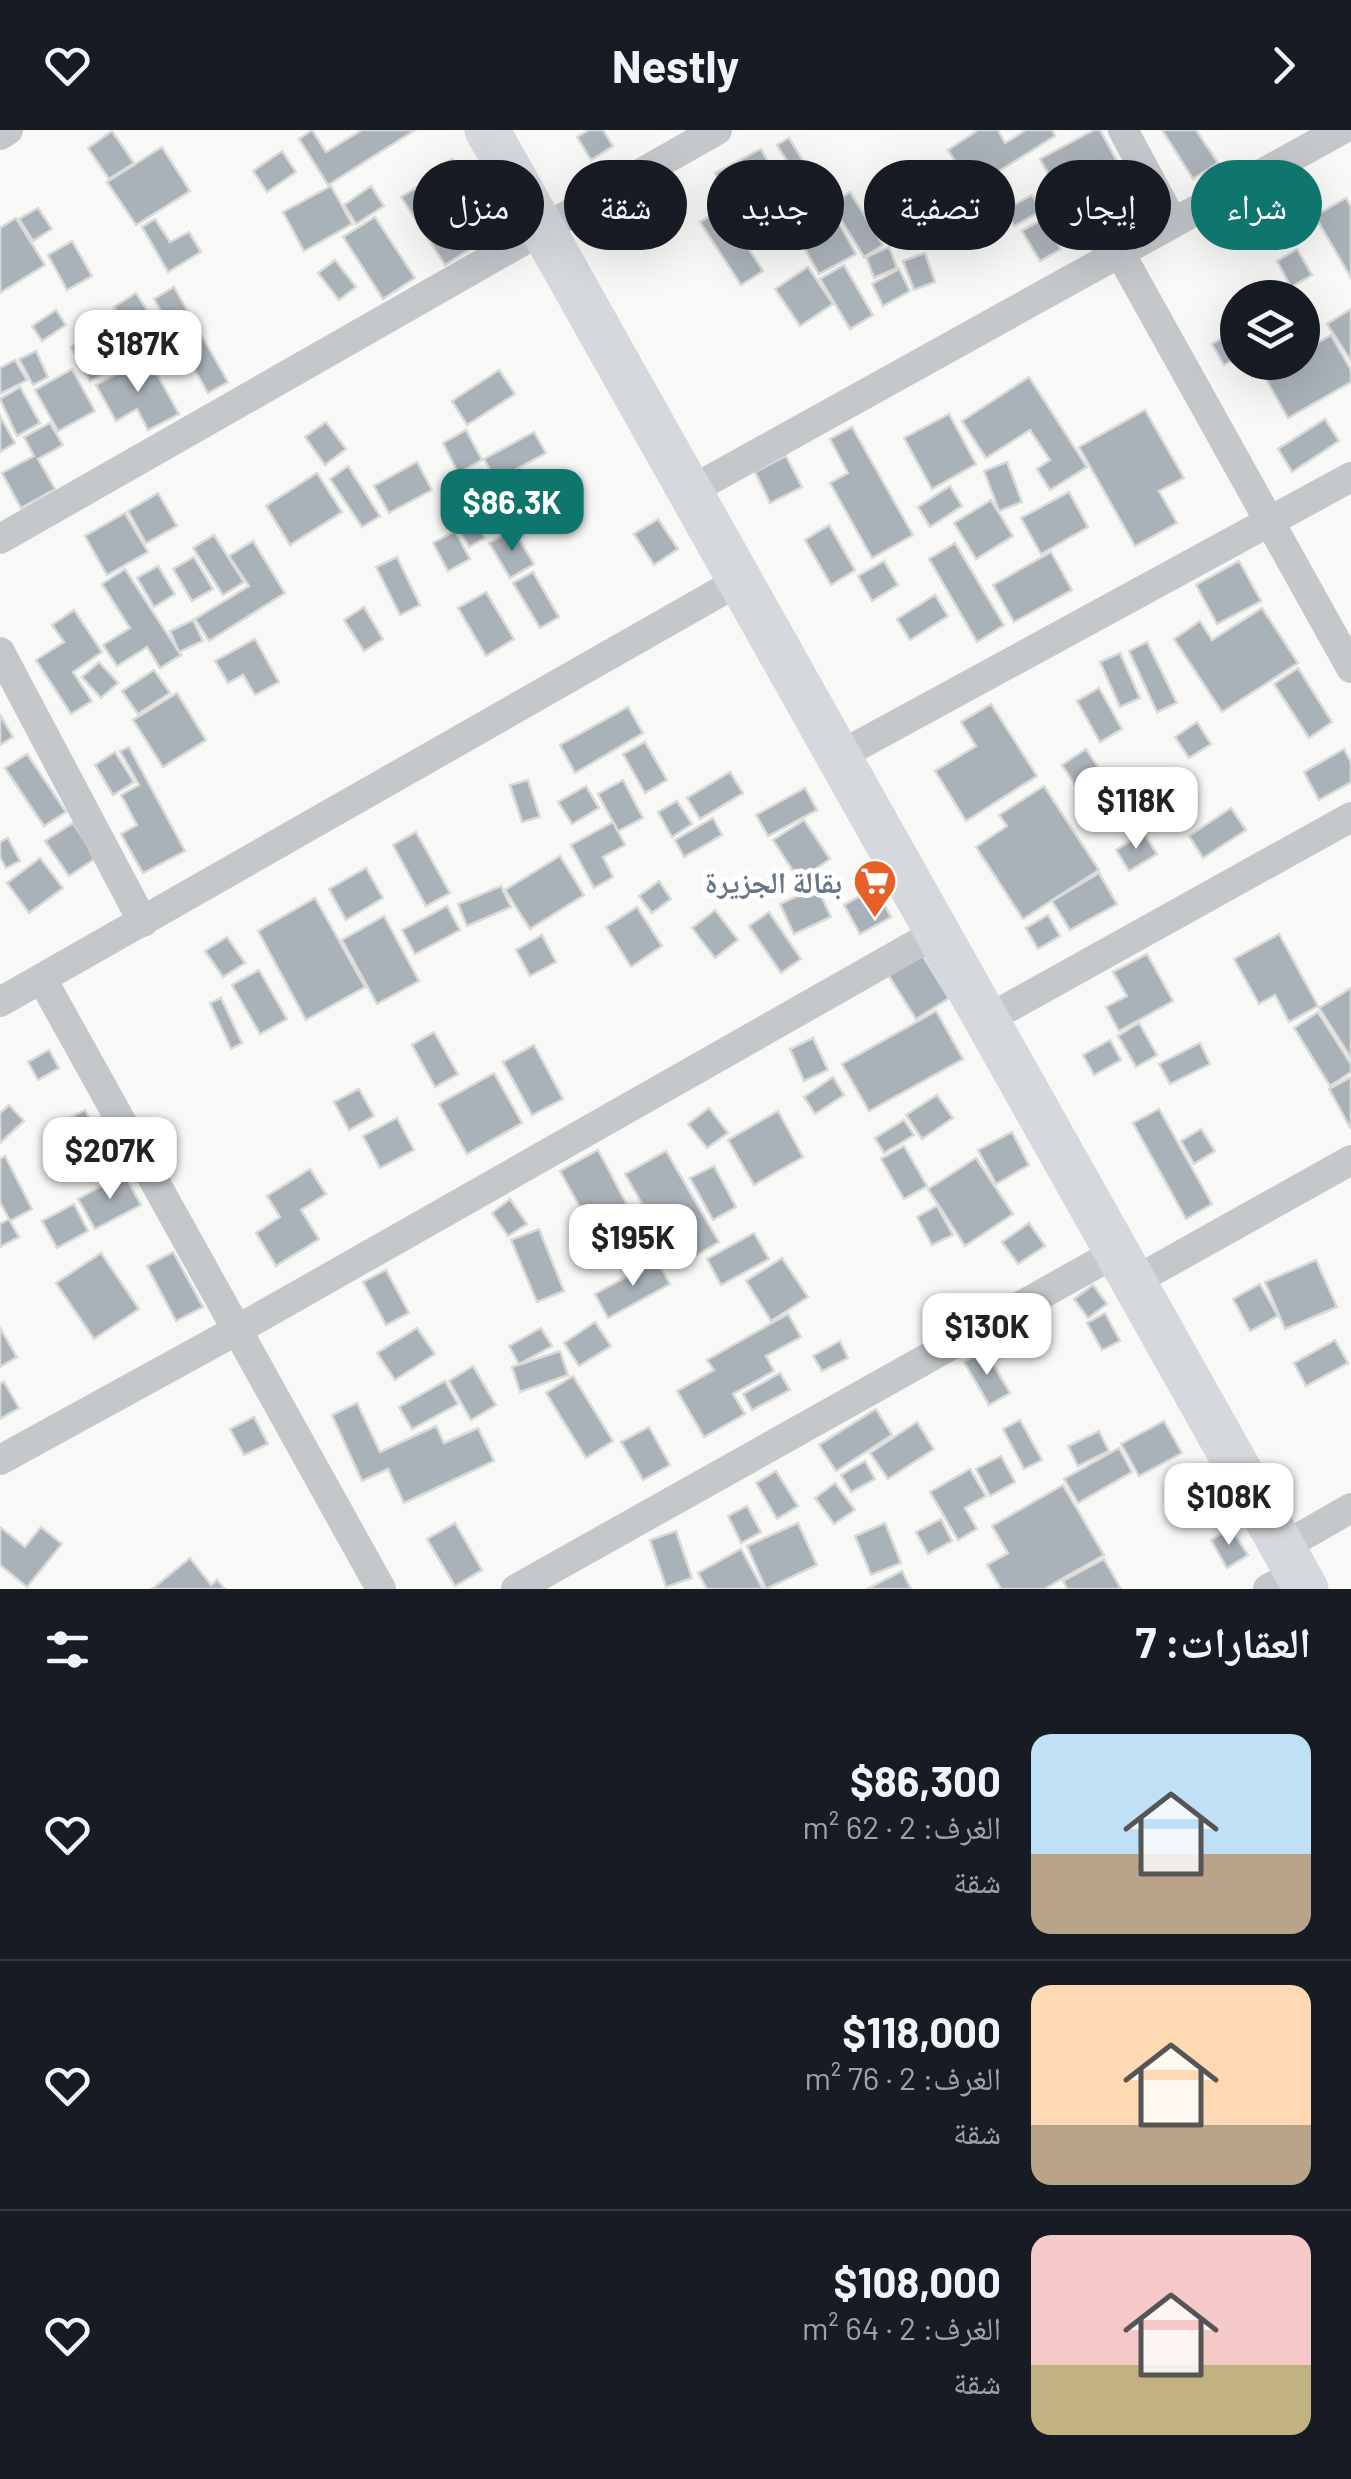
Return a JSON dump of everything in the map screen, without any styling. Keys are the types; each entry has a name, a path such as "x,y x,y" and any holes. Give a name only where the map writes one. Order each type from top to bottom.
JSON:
{"street":[{"path":"0,134 8,130"},
{"path":"487,130 504,160"},
{"path":"544,227 717,130"},
{"path":"1123,130 1172,221"},
{"path":"690,491 1342,130"},
{"path":"544,230 1125,1267 1289,1574 1351,1508"},
{"path":"0,539 505,250"},
{"path":"1120,254 1351,668"},
{"path":"839,756 1351,477"},
{"path":"0,1002 738,581"},
{"path":"0,652 142,922"},
{"path":"986,1020 1351,818"},
{"path":"0,1460 936,933"},
{"path":"42,979 381,1589"},
{"path":"516,1589 1125,1267 1351,1160"}],"building":[{"path":"312,130 326,152 362,130 415,130 328,185 299,139"},
{"path":"589,130 603,130 613,146 591,160 577,137"},
{"path":"978,130 998,130 1005,143 1026,130 1052,130 1055,136 1015,161 954,160 948,150"},
{"path":"1100,130 1116,160 1041,160"},
{"path":"1162,130 1196,130 1216,160 1191,160 1191,176"},
{"path":"112,131 134,163 109,179 88,148"},
{"path":"789,138 803,160 786,160 777,145"},
{"path":"162,147 190,191 136,225 107,182"},
{"path":"761,149 767,160 740,160"},
{"path":"282,151 296,172 267,192 253,171"},
{"path":"331,186 352,224 304,251 283,212"},
{"path":"371,186 384,206 356,224 344,205"},
{"path":"413,190 413,216 401,197"},
{"path":"850,192 864,214 864,250 875,250 864,257 844,225 844,196"},
{"path":"1032,195 1035,214 1015,225 1015,204"},
{"path":"1346,198 1351,206 1351,278 1322,228 1322,212"},
{"path":"38,208 52,229 33,241 19,219"},
{"path":"375,217 415,278 383,299 343,237"},
{"path":"16,218 45,265 0,293 0,228"},
{"path":"155,219 170,242 189,232 201,252 168,272 142,227"},
{"path":"1035,224 1035,250 1059,250 1040,261 1022,231"},
{"path":"844,232 856,254 819,274 805,250 844,250"},
{"path":"72,241 92,276 67,290 48,255"},
{"path":"435,250 469,250 445,265"},
{"path":"718,250 749,250 763,271 741,285"},
{"path":"890,250 897,268 874,278 866,257"},
{"path":"1298,250 1312,275 1303,280 1287,280 1277,261"},
{"path":"925,253 935,282 914,290 903,261"},
{"path":"335,260 356,287 339,300 318,273"},
{"path":"844,265 873,315 850,329 820,279"},
{"path":"808,267 833,304 800,326 775,289"},
{"path":"899,269 910,291 883,306 872,284"},
{"path":"174,287 228,382 208,393 154,299"},
{"path":"136,293 166,340 144,354 114,307"},
{"path":"1351,309 1351,361 1327,324"},
{"path":"56,310 66,325 42,341 32,326"},
{"path":"116,322 135,356 90,381 71,347"},
{"path":"1331,335 1351,370 1351,382 1288,418 1266,380 1320,380 1320,341"},
{"path":"1220,339 1220,358 1212,344"},
{"path":"36,351 48,377 33,385 19,359"},
{"path":"148,358 179,414 148,430 137,409 116,421 96,385"},
{"path":"15,360 27,380 0,394 0,368"},
{"path":"72,369 95,411 58,431 35,390"},
{"path":"499,370 515,394 467,425 452,401"},
{"path":"1029,377 1087,467 1050,490 1037,469 1050,460 1030,430 986,458 962,421"},
{"path":"20,387 40,423 17,436 0,399"},
{"path":"1145,410 1184,478 1159,491 1177,523 1135,546 1079,447"},
{"path":"949,414 976,464 932,489 904,438"},
{"path":"0,416 15,443 0,452"},
{"path":"1325,419 1339,441 1292,472 1278,449"},
{"path":"326,422 346,449 325,465 305,437"},
{"path":"50,423 63,445 38,459 55,489 21,508 2,473 34,456 24,437"},
{"path":"852,427 913,535 872,558 830,483 848,473 830,439"},
{"path":"466,430 482,460 458,473 443,443"},
{"path":"534,432 546,453 496,480 484,459"},
{"path":"786,456 802,487 770,503 755,472"},
{"path":"417,462 432,490 389,513 374,486"},
{"path":"1007,462 1022,502 999,511 984,471"},
{"path":"348,466 380,516 362,527 330,479"},
{"path":"317,473 342,512 290,545 266,506"},
{"path":"492,479 505,502 475,517 463,494"},
{"path":"950,486 962,506 930,527 918,507"},
{"path":"1069,492 1088,527 1041,554 1021,518"},
{"path":"158,493 177,526 146,543 128,511"},
{"path":"459,498 485,538 469,547 445,507"},
{"path":"991,500 1013,536 976,559 954,523"},
{"path":"125,513 148,552 107,575 85,536"},
{"path":"658,519 678,549 654,565 634,534"},
{"path":"829,525 855,570 831,585 805,540"},
{"path":"513,529 534,564 510,578 489,543"},
{"path":"455,531 470,559 448,571 433,543"},
{"path":"214,535 244,582 223,595 193,548"},
{"path":"253,541 285,593 209,641 195,619 249,586 229,556"},
{"path":"955,543 1004,625 977,642 929,559"},
{"path":"1051,552 1072,590 1014,622 993,585"},
{"path":"194,557 213,589 192,601 173,569"},
{"path":"397,557 420,605 400,615 376,567"},
{"path":"884,561 898,585 872,601 858,576"},
{"path":"1239,561 1261,601 1217,624 1196,585"},
{"path":"158,566 175,594 154,607 137,578"},
{"path":"125,569 181,655 160,668 147,647 117,666 103,645 130,628 102,584"},
{"path":"533,572 559,617 540,628 513,583"},
{"path":"486,592 514,639 486,656 458,608"},
{"path":"935,595 948,616 910,640 897,619"},
{"path":"364,607 383,639 364,651 344,620"},
{"path":"1262,608 1298,663 1222,712 1174,639 1200,621 1212,640"},
{"path":"74,610 102,652 73,672 92,701 71,714 36,660 64,642 52,625"},
{"path":"193,620 203,641 179,652 170,631"},
{"path":"255,639 279,682 255,695 243,675 228,683 215,661"},
{"path":"1147,642 1177,703 1157,712 1129,651"},
{"path":"1120,653 1140,698 1120,707 1100,662"},
{"path":"99,662 118,683 101,698 82,677"},
{"path":"1298,668 1332,722 1309,738 1274,684"},
{"path":"154,670 170,693 138,714 122,691"},
{"path":"1099,688 1122,729 1100,742 1077,701"},
{"path":"177,693 206,740 163,767 133,720"},
{"path":"991,704 1037,776 966,821 935,771 976,746 961,722"},
{"path":"628,707 643,733 575,773 560,745"},
{"path":"0,715 13,737 0,745"},
{"path":"1197,722 1211,744 1189,758 1175,737"},
{"path":"645,742 667,780 645,793 623,754"},
{"path":"129,747 185,851 143,873 121,834 137,825 121,795 139,785 120,751"},
{"path":"1086,749 1107,781 1118,773 1147,815 1126,829 1109,804 1094,814 1062,765"},
{"path":"1344,749 1351,762 1351,782 1319,800 1304,772"},
{"path":"115,752 134,782 113,795 95,765"},
{"path":"27,754 66,812 44,826 5,768"},
{"path":"730,772 743,793 700,819 687,798"},
{"path":"528,780 540,817 522,822 510,785"},
{"path":"623,780 643,818 618,831 598,794"},
{"path":"586,786 599,808 572,824 558,802"},
{"path":"1044,786 1099,870 1023,919 976,847 1007,826 999,815"},
{"path":"805,788 817,810 768,836 756,815"},
{"path":"677,801 692,824 672,837 658,812"},
{"path":"1231,808 1246,830 1203,858 1189,836"},
{"path":"713,818 722,835 684,857 675,840"},
{"path":"804,820 830,859 799,880 773,840"},
{"path":"613,822 625,845 603,857 613,877 594,888 571,845"},
{"path":"73,823 96,858 69,876 45,841"},
{"path":"416,832 450,893 426,906 393,845"},
{"path":"1144,833 1157,854 1129,871 1116,850"},
{"path":"8,838 20,861 6,868 0,857 0,842"},
{"path":"560,856 584,895 530,929 505,890"},
{"path":"40,858 63,888 29,913 7,883"},
{"path":"366,868 383,898 346,920 329,889"},
{"path":"1099,873 1117,904 1070,930 1052,901"},
{"path":"659,881 671,899 652,913 639,896"},
{"path":"501,886 511,907 467,926 458,904"},
{"path":"817,887 831,917 794,934 780,904"},
{"path":"875,888 891,917 860,934 844,905"},
{"path":"315,898 365,987 306,1020 258,931"},
{"path":"447,906 460,930 415,954 402,930"},
{"path":"637,907 662,946 631,967 606,927"},
{"path":"715,910 738,940 715,958 692,928"},
{"path":"769,912 801,959 781,973 749,926"},
{"path":"1048,915 1060,936 1038,949 1026,928"},
{"path":"384,916 419,981 377,1004 342,940"},
{"path":"1279,934 1318,1006 1289,1022 1275,995 1259,1004 1234,959"},
{"path":"542,935 556,962 530,976 516,950"},
{"path":"227,937 245,963 223,977 205,951"},
{"path":"921,953 949,998 916,1019 887,973"},
{"path":"1147,954 1173,1001 1119,1031 1106,1007 1127,996 1113,972"},
{"path":"259,970 287,1019 260,1034 232,985"},
{"path":"1351,988 1351,1058 1319,1008"},
{"path":"221,998 242,1043 231,1049 210,1003"},
{"path":"936,1011 963,1059 869,1111 842,1064"},
{"path":"1318,1012 1351,1064 1351,1072 1330,1086 1294,1028"},
{"path":"1139,1023 1157,1055 1136,1067 1118,1036"},
{"path":"434,1032 458,1074 435,1087 412,1045"},
{"path":"813,1038 828,1070 804,1081 790,1049"},
{"path":"1110,1040 1121,1060 1094,1075 1083,1055"},
{"path":"1200,1043 1210,1064 1170,1084 1159,1064"},
{"path":"534,1045 563,1099 532,1115 503,1062"},
{"path":"49,1050 59,1068 38,1080 28,1062"},
{"path":"494,1073 522,1123 467,1154 439,1104"},
{"path":"833,1077 844,1095 815,1114 804,1097"},
{"path":"1351,1077 1351,1129 1329,1089"},
{"path":"359,1089 374,1116 349,1130 334,1102"},
{"path":"937,1095 953,1118 922,1139 906,1115"},
{"path":"9,1105 24,1121 0,1143 0,1113"},
{"path":"709,1108 728,1133 707,1148 688,1124"},
{"path":"1159,1109 1212,1204 1186,1219 1133,1123"},
{"path":"85,1110 112,1159 72,1181 45,1131"},
{"path":"778,1111 803,1157 754,1185 728,1140"},
{"path":"397,1118 414,1150 380,1168 363,1136"},
{"path":"904,1120 914,1135 884,1153 875,1138"},
{"path":"1201,1129 1215,1151 1194,1164 1181,1141"},
{"path":"1012,1132 1029,1165 996,1184 978,1150"},
{"path":"904,1146 927,1186 904,1199 881,1159"},
{"path":"598,1150 635,1220 598,1240 560,1171"},
{"path":"666,1151 719,1242 678,1266 625,1174"},
{"path":"5,1156 32,1209 10,1221 19,1237 0,1247 0,1224 9,1219 0,1202 0,1159"},
{"path":"976,1158 1013,1214 965,1246 928,1189"},
{"path":"714,1166 736,1207 713,1220 690,1178"},
{"path":"310,1169 326,1194 301,1210 319,1239 276,1266 256,1233 280,1217 267,1196"},
{"path":"124,1174 141,1205 95,1229 78,1199"},
{"path":"510,1199 527,1224 508,1236 492,1213"},
{"path":"74,1204 88,1231 57,1248 42,1221"},
{"path":"937,1206 953,1235 932,1245 917,1217"},
{"path":"1029,1223 1045,1246 1018,1264 1002,1242"},
{"path":"539,1229 564,1291 537,1302 511,1240"},
{"path":"754,1233 769,1259 721,1285 707,1259"},
{"path":"173,1252 203,1307 176,1321 147,1266"},
{"path":"101,1253 139,1309 94,1339 56,1283"},
{"path":"782,1258 808,1297 771,1321 746,1281"},
{"path":"657,1260 670,1284 608,1318 595,1294"},
{"path":"1316,1260 1337,1307 1285,1329 1265,1282"},
{"path":"386,1270 409,1313 386,1325 363,1282"},
{"path":"1260,1284 1278,1316 1250,1331 1233,1299"},
{"path":"1093,1285 1107,1304 1088,1318 1074,1299"},
{"path":"1105,1313 1120,1341 1102,1350 1087,1323"},
{"path":"788,1314 801,1337 766,1356 774,1371 733,1394 745,1414 704,1437 677,1391 714,1370 707,1360"},
{"path":"595,1322 611,1346 579,1366 564,1343"},
{"path":"0,1328 17,1357 0,1367"},
{"path":"417,1328 435,1354 395,1380 377,1353"},
{"path":"541,1328 552,1346 519,1364 509,1346"},
{"path":"1335,1340 1348,1363 1306,1386 1294,1363"},
{"path":"840,1341 848,1358 822,1371 813,1356"},
{"path":"985,1350 1010,1393 989,1405 964,1362"},
{"path":"560,1351 568,1375 520,1392 512,1367"},
{"path":"473,1366 496,1405 471,1420 449,1381"},
{"path":"780,1373 790,1390 752,1410 743,1394"},
{"path":"573,1376 613,1441 586,1458 546,1393"},
{"path":"445,1381 458,1404 412,1429 399,1407"},
{"path":"4,1382 19,1408 0,1419 0,1384"},
{"path":"357,1403 380,1452 436,1426 444,1443 478,1428 494,1461 404,1503 388,1469 362,1481 332,1415"},
{"path":"876,1409 892,1435 836,1471 819,1445"},
{"path":"254,1417 268,1444 244,1455 230,1429"},
{"path":"1020,1420 1042,1460 1024,1469 1003,1429"},
{"path":"1164,1421 1182,1453 1139,1476 1121,1444"},
{"path":"917,1422 934,1449 888,1479 870,1453"},
{"path":"649,1427 670,1465 643,1480 621,1442"},
{"path":"1099,1431 1109,1451 1078,1466 1068,1446"},
{"path":"1119,1448 1132,1472 1078,1503 1064,1479"},
{"path":"1001,1456 1015,1482 990,1496 976,1469"},
{"path":"865,1461 875,1479 851,1492 841,1475"},
{"path":"970,1469 986,1496 965,1508 977,1529 958,1540 930,1492"},
{"path":"776,1471 798,1506 777,1519 756,1483"},
{"path":"835,1483 855,1510 834,1524 815,1498"},
{"path":"1063,1485 1104,1555 1044,1589 1001,1589 987,1565 1008,1553 992,1526"},
{"path":"747,1506 761,1532 741,1543 728,1516"},
{"path":"941,1519 952,1541 928,1554 916,1532"},
{"path":"455,1523 482,1570 455,1586 427,1539"},
{"path":"798,1523 817,1565 766,1589 747,1546"},
{"path":"885,1523 901,1563 871,1575 855,1536"},
{"path":"0,1527 25,1547 41,1527 62,1544 27,1587 0,1565"},
{"path":"1231,1528 1248,1555 1227,1568 1211,1540"},
{"path":"676,1531 692,1578 666,1587 650,1540"},
{"path":"741,1549 763,1589 707,1589 698,1573"},
{"path":"190,1558 211,1585 217,1580 225,1589 152,1589"},
{"path":"1104,1559 1121,1589 1067,1589 1063,1581"},
{"path":"902,1571 911,1589 867,1589"}],"place":[{"name":"بقالة الجزيرة","path":"875,919"}]}
